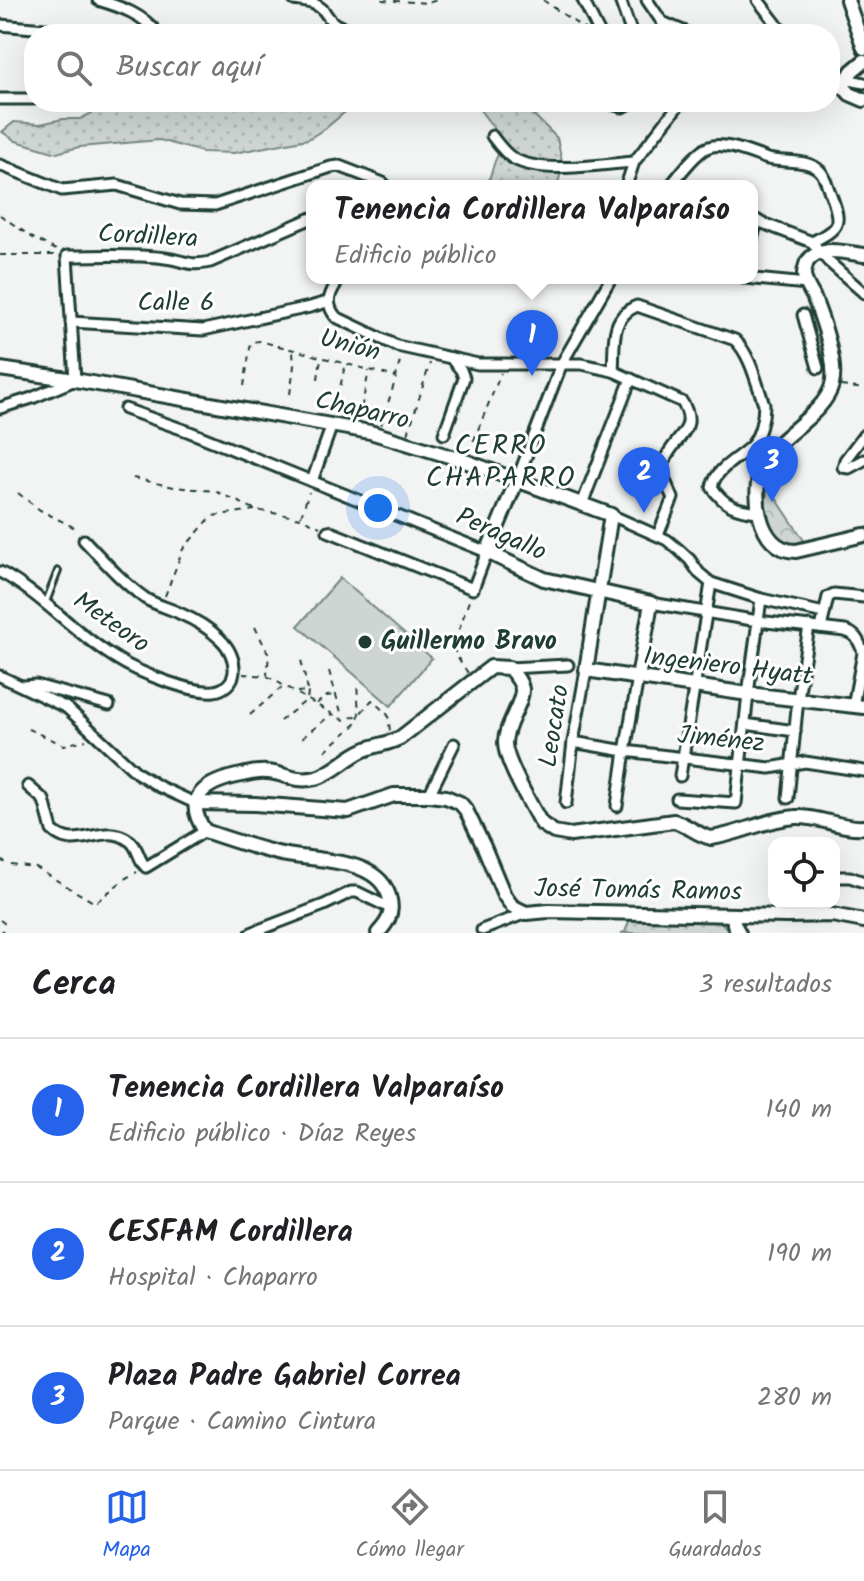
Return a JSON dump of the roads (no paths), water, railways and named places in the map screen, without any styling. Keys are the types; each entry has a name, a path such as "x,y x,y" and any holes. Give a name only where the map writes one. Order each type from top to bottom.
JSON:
{"street":[{"path":"98,0 124,8 149,24"},
{"path":"294,0 317,5 335,24"},
{"path":"583,0 595,24"},
{"path":"620,0 628,24"},
{"path":"647,0 667,24"},
{"path":"758,0 776,24"},
{"path":"847,0 864,48"},
{"path":"0,25 24,27"},
{"path":"840,85 864,61"},
{"path":"840,85 864,83"},
{"path":"840,85 864,100"},
{"path":"0,99 24,99"},
{"path":"628,180 634,162 673,112"},
{"path":"492,136 512,158 539,165 576,167 634,162"},
{"path":"676,180 704,149 719,145 768,159 796,161 821,172 839,216 836,226 816,247 803,273 829,342 834,375 829,394 822,403 763,464 758,493 759,512 771,541 787,551 864,535"},
{"path":"0,165 62,190 117,185 180,204 215,205 339,166 375,180"},
{"name":"Cordillera","path":"71,322 67,256 169,258 200,265 306,221"},
{"path":"758,222 816,247 864,255"},
{"path":"816,247 864,293"},
{"path":"758,279 807,284"},
{"path":"336,284 327,302 336,317 397,346 478,364 582,364 613,371 682,402 689,422 664,461 664,478 673,498 658,535"},
{"path":"328,531 473,589 562,363 608,284"},
{"name":"Calle 6","path":"71,322 203,330 327,302"},
{"path":"613,371 616,324 629,309 637,306 735,340 747,355 764,411 752,445 719,473 712,487 717,495 740,511 759,512"},
{"path":"803,315 818,368"},
{"path":"0,408 75,380 71,322"},
{"path":"444,434 464,378 451,358"},
{"name":"Chaparro","path":"0,369 332,425 405,442 517,480 658,535 678,549 711,583 761,599 824,613"},
{"path":"582,504 631,379"},
{"name":"Peragallo","path":"125,409 190,432 487,552 544,579 707,613 850,632 857,638 863,653"},
{"path":"312,481 332,425"},
{"path":"864,435 843,467 849,468 864,460"},
{"name":"Leocato","path":"566,803 573,742 611,515"},
{"name":"Meteoro","path":"0,572 116,659 149,675 196,689 223,689 234,673 233,659 219,638 183,614 146,599 84,540"},
{"path":"680,776 711,583"},
{"path":"821,628 828,597 864,597"},
{"path":"677,799 736,803 761,599"},
{"path":"617,806 651,603"},
{"path":"788,798 809,626"},
{"path":"859,707 863,653"},
{"path":"378,933 388,922 392,909 389,895 377,877 350,864 279,854 205,831 199,822 195,803 204,789 220,779 264,772 290,778 318,777 363,751 392,742 491,667 568,665"},
{"path":"509,668 523,691 510,721 505,745 538,818 554,832 571,835 674,821 711,838 795,817 845,827 864,827"},
{"name":"Ingeniero Hyatt","path":"586,670 859,707"},
{"name":"José Tomás Ramos","path":"0,676 67,708 137,773 195,803 348,811 394,795 446,797 460,803 474,826 504,895 512,906 526,913 832,915 864,921"},
{"path":"23,687 36,685 109,705"},
{"path":"745,724 795,731"},
{"name":"Jiménez","path":"573,742 770,768 805,762 864,771"},
{"path":"429,795 454,744"},
{"path":"28,786 44,800 54,833 72,840 103,833 119,835 136,847 140,861 146,867 205,831"},
{"path":"840,877 864,882"},
{"path":"251,933 351,892 392,909"},
{"path":"787,916 792,909"},
{"path":"482,930 526,913"},
{"path":"733,915 739,933"}],"lane":[{"path":"45,603 58,571"}],"place":[{"name":"Tenencia Cordillera Valparaíso","path":"532,376"},
{"name":"Plaza Padre Gabriel Correa","path":"772,502"},
{"name":"CESFAM Cordillera","path":"644,513"},
{"name":"Guillermo Bravo","path":"365,642"}],"district":[{"name":"CERRO CHAPARRO","path":"501,462"}]}
